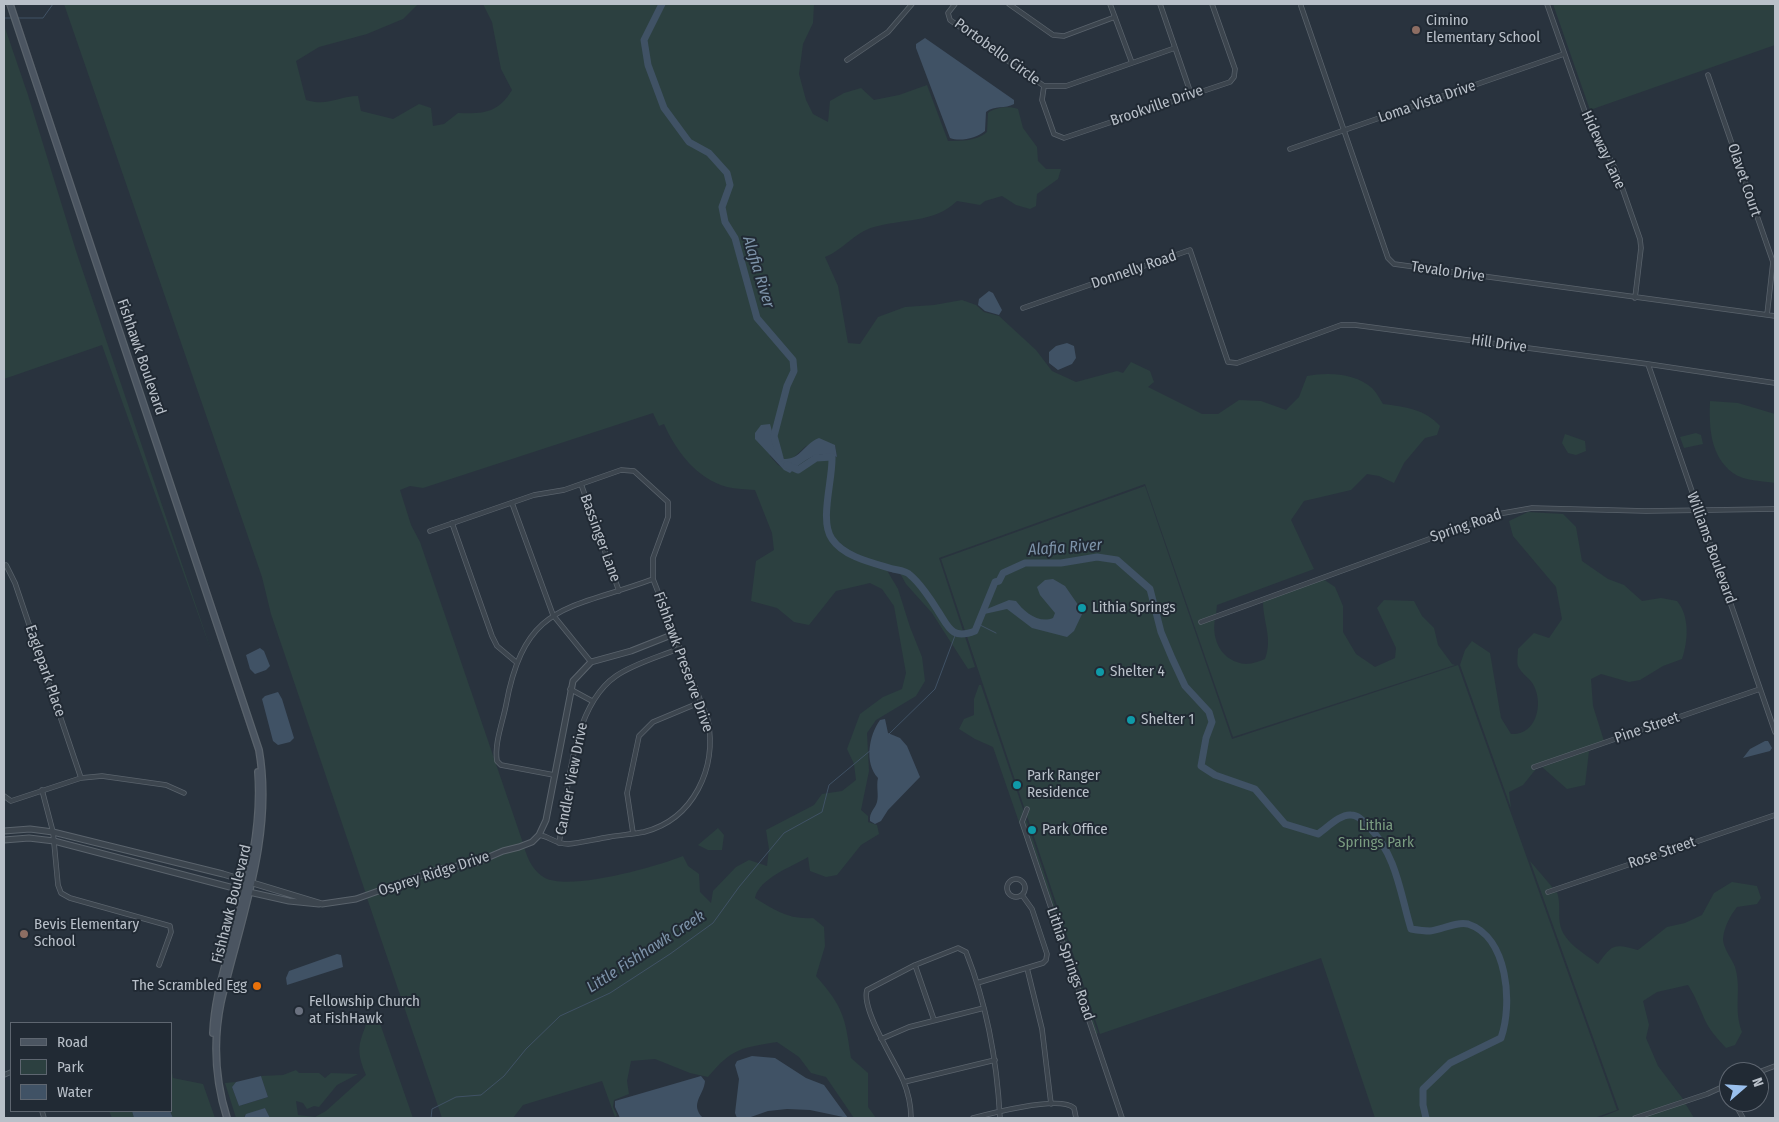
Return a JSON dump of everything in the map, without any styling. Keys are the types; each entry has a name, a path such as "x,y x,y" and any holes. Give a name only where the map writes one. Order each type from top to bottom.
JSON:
{"main road":[{"name":"Fishhawk Boulevard","path":"11,7 249,718 257,766 259,800 256,842 249,882 218,1019 216,1057 221,1096 227,1118"}],"street":[{"path":"847,60 888,32 912,4"},
{"name":"Portobello Circle","path":"955,4 948,13 950,20 1044,86 1066,86 1175,48"},
{"path":"1009,4 1053,34 1064,36 1115,17"},
{"path":"1110,4 1132,63"},
{"path":"1160,4 1192,94"},
{"name":"Brookville Drive","path":"1044,86 1042,100 1054,134 1058,138 1064,138 1230,82 1234,77 1234,69 1212,4"},
{"name":"Hideway Lane","path":"1548,4 1585,112 1616,170 1640,239 1641,248 1635,298"},
{"name":"Tevalo Drive","path":"1301,6 1388,258 1394,264 1775,316"},
{"name":"Loma Vista Drive","path":"1290,148 1343,132 1564,54"},
{"name":"Olavet Court","path":"1708,75 1773,262 1767,315"},
{"name":"Donnelly Road","path":"1023,308 1190,250 1228,362"},
{"name":"Hill Drive","path":"1228,362 1237,363 1341,325 1355,325 1648,364 1775,384"},
{"name":"Williams Boulevard","path":"1648,364 1775,732"},
{"name":"Fishhawk Preserve Drive","path":"430,531 534,495 564,490 621,470 637,473 664,497 669,510 653,558 653,578 701,702 711,738 708,768 700,788 692,800 671,818 658,826 633,833 568,844 559,843 539,835"},
{"name":"Bassinger Lane","path":"580,484 619,592"},
{"path":"512,503 554,615 591,662"},
{"name":"Spring Road","path":"1201,622 1498,514 1532,508 1775,509"},
{"path":"452,523 492,636 497,646 516,662"},
{"name":"Eaglepark Place","path":"6,565 15,583 81,778"},
{"path":"554,775 501,765 497,761 510,681 516,662 530,638 554,615 582,601 619,592 653,578"},
{"path":"539,835 546,820 570,689 578,675 591,662 631,651 674,634"},
{"name":"Candler View Drive","path":"559,843 578,735 592,701 616,676 680,648"},
{"path":"570,689 592,701"},
{"name":"Pine Street","path":"1534,767 1760,689"},
{"path":"633,833 627,792 639,736 653,722 701,702"},
{"path":"4,796 11,801 81,778 105,776 166,785 184,793"},
{"path":"42,790 53,832 58,885 61,893 70,898 170,926 171,932 159,965"},
{"name":"Lithia Springs Road","path":"1027,809 1022,822 1122,1118"},
{"name":"Rose Street","path":"1548,892 1775,815"},
{"name":"Osprey Ridge Drive","path":"4,832 30,830 53,832 249,882 322,904 356,899 440,869 475,863 503,850 525,844 539,835"},
{"path":"4,840 29,838 54,841 247,892 289,901 322,904"},
{"path":"1016,879 1022,882 1025,889 1022,895 1015,898 1009,895 1006,889 1009,882 1016,879"},
{"path":"977,983 1043,963 1046,960 1047,954 1032,909 1022,895"},
{"path":"911,1118 904,1082 882,1039 865,996 867,990 915,966 958,948 966,952 984,1008 995,1060 1000,1118"},
{"path":"915,966 934,1020"},
{"path":"1026,968 1042,1028 1051,1104"},
{"path":"882,1039 909,1027 984,1008"},
{"path":"904,1082 995,1060"},
{"path":"1635,1118 1719,1089"},
{"path":"973,1118 1051,1104 1070,1105 1075,1110 1076,1118"}],"green space":[{"path":"64,4 418,4 403,19 367,34 319,47 296,61 306,100 327,102 358,96 361,111 393,119 419,104 431,108 433,126 444,124 458,113 483,112 496,108 507,98 512,90 501,69 492,22 483,4 814,4 813,23 803,44 799,74 806,100 813,114 828,122 830,101 844,93 861,88 874,100 899,95 927,85 948,141 963,141 979,137 987,132 988,113 998,108 1015,108 1018,109 1023,128 1037,147 1038,161 1046,169 1061,169 1058,179 1037,194 1036,206 1030,209 1016,205 1002,196 985,201 980,205 957,201 939,213 928,217 884,224 867,229 825,257 838,286 848,343 860,344 878,317 905,307 934,305 962,300 976,305 984,312 999,316 1036,350 1052,371 1076,382 1117,371 1123,373 1131,362 1150,371 1154,382 1148,387 1202,414 1218,414 1239,400 1261,401 1286,410 1299,397 1307,376 1324,374 1358,379 1373,390 1383,404 1421,412 1440,426 1437,435 1425,438 1404,463 1394,483 1379,476 1367,474 1351,490 1304,501 1291,520 1314,569 1217,605 1216,614 1198,621 1199,624 1215,619 1215,635 1220,649 1230,659 1251,664 1265,659 1267,651 1268,637 1263,601 1323,579 1335,587 1343,606 1343,632 1356,654 1375,667 1395,658 1396,648 1377,608 1384,600 1414,601 1422,616 1434,628 1438,645 1452,664 1455,665 1233,737 1145,484 939,558 975,667 968,669 932,613 906,584 896,566 885,567 898,589 922,657 925,681 916,696 876,720 867,733 869,771 861,810 868,816 868,822 877,825 879,834 861,845 837,875 826,877 810,871 808,857 769,879 758,891 755,898 790,916 813,918 824,927 825,946 816,976 838,1005 842,1014 851,1058 868,1073 868,1107 876,1118 854,1118 826,1077 811,1073 799,1057 777,1042 738,1051 724,1060 708,1077 690,1073 655,1059 631,1061 627,1081 629,1094 614,1100 613,1107 617,1115 615,1117 602,1081 523,1105 513,1118 442,1118 367,898 413,879 524,847 534,869 545,878 573,882 613,876 654,866 683,856 688,866 699,874 700,892 711,903 713,891 736,867 749,860 767,866 769,849 766,830 814,805 822,794 842,791 856,780 854,764 847,749 860,714 883,697 902,689 906,673 894,606 882,589 870,583 836,591 809,625 794,622 777,608 751,601 756,561 774,550 772,533 755,490 727,487 706,478 681,454 664,424 659,426 653,413 423,488 410,486 400,490 411,525 420,542 523,843 474,861 440,867 412,876 366,894 271,614 262,577","holes":["773,437 784,459 792,459 806,446 835,445 837,457 817,455 806,460 790,472 778,465 770,456"]},
{"path":"1553,4 1775,4 1775,45 1590,110"},
{"path":"4,25 28,95 76,251 212,653 102,345 4,379"},
{"path":"1710,401 1738,403 1775,414 1775,483 1737,476 1725,466 1715,450 1712,440"},
{"path":"1696,433 1701,435 1703,444 1684,448 1680,437"},
{"path":"1565,434 1585,441 1586,451 1576,455 1568,453 1562,443"},
{"name":"Lithia Springs Park","path":"1145,486 1232,739 1458,665 1617,1110 1594,1118 1375,1118 1321,958 1100,1034 941,559"},
{"path":"1528,512 1563,514 1576,527 1582,561 1608,579 1624,585 1642,601 1661,598 1677,601 1684,614 1687,629 1686,645 1682,659 1663,666 1640,680 1629,682 1601,674 1591,679 1593,706 1604,741 1531,766 1533,770 1536,769 1523,785 1509,792 1511,808 1460,665 1465,650 1472,641 1490,653 1501,718 1511,734 1526,730 1531,725 1537,711 1537,694 1533,684 1518,666 1518,649 1534,633 1549,638 1562,619 1556,587 1513,536 1509,521"},
{"path":"979,685 981,685 1024,812 1020,823 1055,926 993,747 959,729 964,719 974,715 974,699"},
{"path":"1605,745 1589,751 1585,785 1567,789 1542,767"},
{"path":"1026,819 1098,1033 1096,1034 1025,822"},
{"path":"718,828 724,835 722,850 708,850 698,845"},
{"path":"1530,861 1553,888 1545,891 1546,894 1557,892 1560,924 1565,936 1575,947 1598,964 1607,952 1615,947 1619,946 1638,950 1667,927 1685,923 1702,915 1714,893 1732,882 1757,886 1761,898 1757,904 1737,907 1728,922 1723,939 1726,950 1735,967 1738,983 1738,1015 1742,1032 1735,1045 1726,1048 1714,1034 1688,985 1657,992 1643,1001 1649,1025 1646,1038 1658,1066 1683,1099 1629,1118 1599,1118 1619,1110"},
{"path":"376,1012 413,1118 270,1118 265,1108 244,1116 244,1118 236,1118 225,1083 236,1082 232,1087 239,1106 268,1097 261,1076 283,1075 296,1070 299,1073 319,1073 325,1078 331,1073 358,1074 337,1085 319,1107 314,1106 307,1109 303,1103 296,1101 298,1115 315,1117 326,1111 366,1075 359,1048 366,1025 366,1016"},
{"path":"172,1072 173,1078 203,1084 215,1118 173,1118 170,1112 172,1112"},
{"path":"1685,1103 1694,1118 1643,1117"},
{"path":"109,1112 132,1112 134,1118 112,1118"}],"water":[{"path":"925,38 1014,100 1014,104 993,108 986,112 985,131 982,133 963,139 950,138 916,48 916,44"},
{"path":"989,291 993,293 1002,310 999,315 985,311 978,305 979,299"},
{"path":"1067,343 1074,346 1076,358 1072,364 1058,370 1049,363 1049,352 1056,346"},
{"path":"770,424 777,449 784,459 794,457 819,438 835,445 837,457 824,454 817,455 806,460 790,473 784,470 755,439 755,433 761,425"},
{"path":"1053,579 1065,586 1083,612 1074,631 1067,637 1032,628 1007,609 980,615 982,611 1009,600 1016,601 1032,616 1042,619 1053,618 1055,613 1040,595 1037,587 1045,580"},
{"path":"260,648 264,651 270,666 266,670 255,674 250,669 246,655"},
{"path":"278,692 294,738 290,742 278,745 273,741 262,699 265,696"},
{"path":"885,719 888,733 900,738 907,746 920,777 888,810 881,821 875,824 870,821 870,818 877,802 878,778 871,765 870,749 876,726 880,720"},
{"path":"1768,741 1772,748 1770,751 1743,758 1750,749"},
{"path":"337,954 341,955 343,967 287,985 286,978 289,971"},
{"path":"752,1056 775,1058 806,1078 824,1085 848,1118 810,1110 787,1109 768,1111 748,1118 737,1118 735,1113 739,1079 735,1065 737,1061"},
{"path":"261,1076 268,1097 239,1106 232,1087 236,1082"},
{"path":"701,1076 705,1081 697,1108 703,1118 620,1118 615,1107 615,1101"},
{"path":"265,1108 270,1118 244,1118 246,1114"},
{"path":"132,1112 170,1112 173,1118 134,1118"}],"waterway":[{"path":"17,18 43,18 53,4"},
{"name":"Alafia River","path":"662,4 644,40 648,65 664,108 689,142 709,153 727,173 730,185 722,207 725,222 735,238 757,318 793,360 794,371 787,386 774,436 780,458"},
{"path":"4,18 13,18"},
{"name":"Alafia River","path":"787,465 798,470 816,458 832,457 827,511 828,531 832,539 851,555 909,574 925,592 948,627 956,633 961,634 975,631 995,582 999,581 1003,573 1025,563 1061,563 1097,557 1117,560 1150,589 1161,632 1185,686 1209,712 1212,722 1206,738 1201,766 1215,775 1255,789 1285,824 1318,834 1342,817 1347,815 1359,817 1386,850 1396,875 1411,929 1430,931 1464,923 1481,931 1492,943 1504,973 1506,990 1507,1008 1501,1038 1450,1063 1423,1089 1423,1105 1426,1118"},
{"path":"978,624 996,633"},
{"name":"Little Fishhawk Creek","path":"889,734 935,689 956,633"},
{"name":"Little Fishhawk Creek","path":"431,1118 432,1109 456,1097 481,1095 504,1076 526,1049 560,1016 610,993 713,923 739,887 784,833 822,812 829,785 871,750"}],"place":[{"name":"Cimino Elementary School","path":"1416,30"},
{"name":"Lithia Springs","path":"1082,608"},
{"name":"Shelter 4","path":"1100,672"},
{"name":"Shelter 1","path":"1131,720"},
{"name":"Park Ranger Residence","path":"1017,785"},
{"name":"Park Office","path":"1032,830"},
{"name":"Bevis Elementary School","path":"24,934"},
{"name":"The Scrambled Egg","path":"257,986"},
{"name":"Fellowship Church at FishHawk","path":"299,1011"}]}
